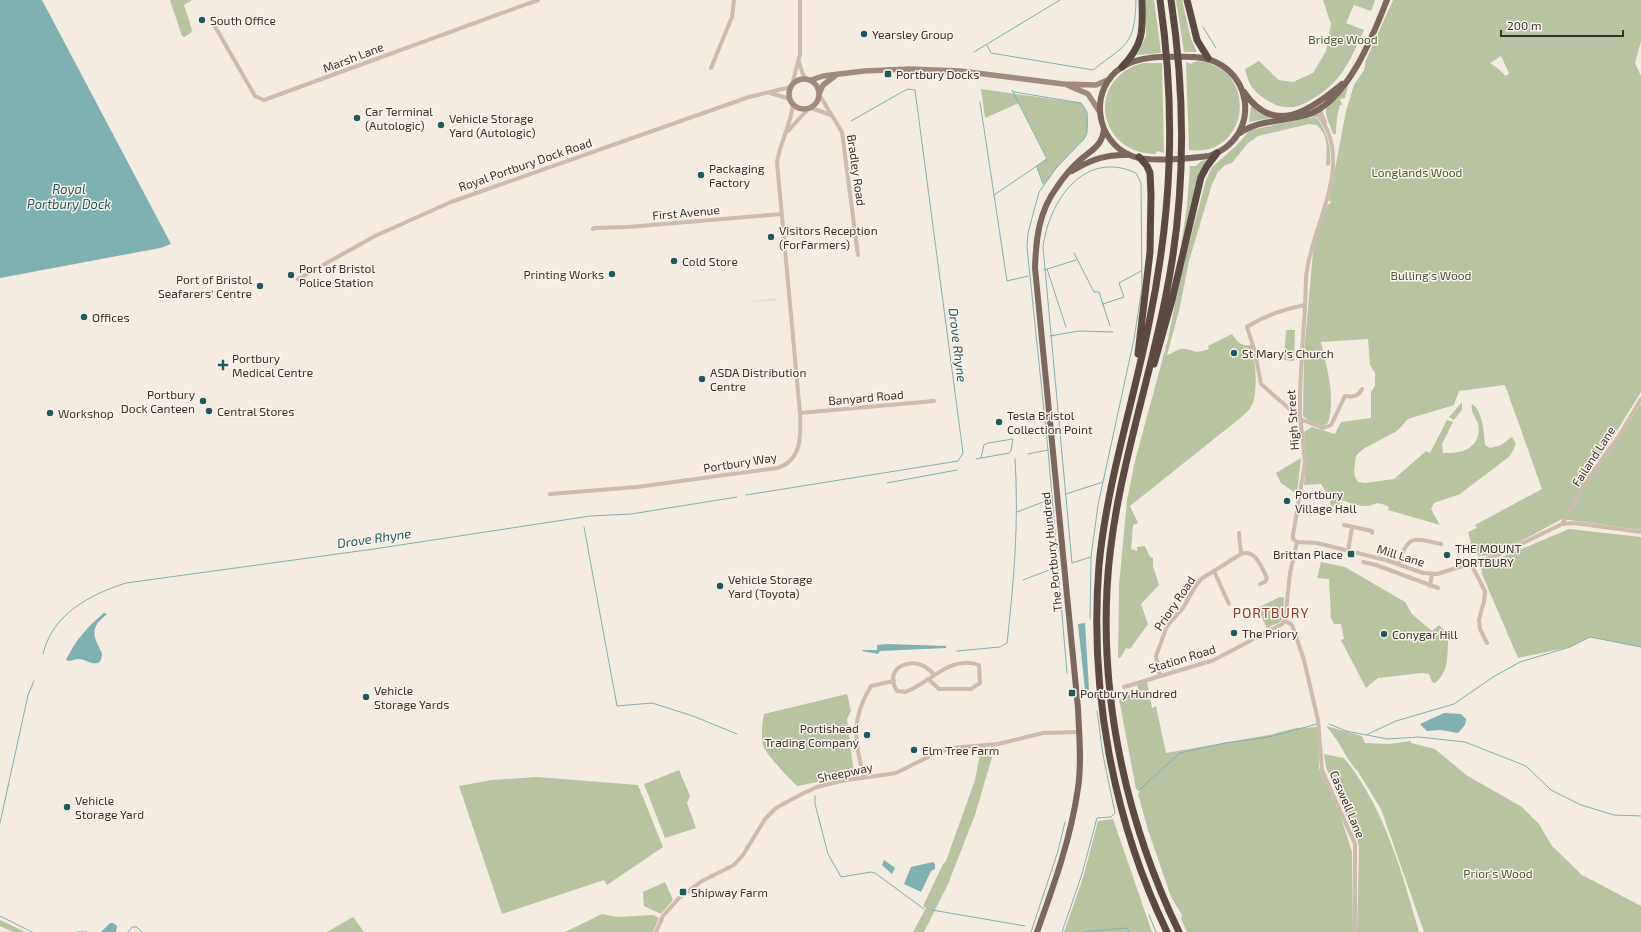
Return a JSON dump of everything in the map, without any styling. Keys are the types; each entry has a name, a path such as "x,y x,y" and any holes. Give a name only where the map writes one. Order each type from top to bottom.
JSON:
{"highway":[{"path":"1122,67 1136,51 1141,37 1142,0"},
{"path":"1160,0 1170,98 1169,195 1165,237 1149,325 1114,468 1103,537 1097,606 1098,663 1108,746 1124,816 1139,864 1167,932"},
{"path":"1171,0 1179,51 1181,89 1182,148 1180,199 1166,296 1122,478 1112,540 1107,588 1108,661 1113,716 1127,790 1153,873 1179,932"},
{"path":"1187,0 1197,40 1208,58"},
{"path":"1138,411 1161,341 1201,178 1207,166 1217,153"},
{"path":"1135,156 1147,166 1150,173 1151,223 1147,282 1136,374"}],"main road":[{"path":"1238,133 1252,125 1308,114 1318,106 1346,80 1359,62 1372,39 1387,0"},
{"path":"1242,90 1245,112 1242,126 1238,133 1227,146 1217,153 1201,157 1155,159 1135,156 1113,142 1104,129 1099,111 1102,94 1110,79 1122,67 1137,61 1149,59 1194,57 1208,58 1220,64 1234,75 1242,90 1257,109 1266,114 1276,116 1297,113 1318,106"},
{"name":"The Portbury Hundred","path":"1037,932 1059,870 1074,810 1079,781 1079,732 1035,268 1035,244 1042,211 1055,188 1077,162 1098,146 1102,140 1104,129"},
{"name":"The Portbury Hundred","path":"1068,173 1101,157 1116,155 1135,156"}],"street":[{"path":"520,0 523,5"},
{"name":"Marsh Lane","path":"213,24 255,96 264,100 538,0"},
{"path":"711,68 732,17 734,0"},
{"path":"792,102 791,86 799,61 802,23 800,0"},
{"path":"799,61 802,72 817,85 820,94"},
{"path":"791,86 797,80 823,76 835,76 864,71 909,69 960,71 1063,84 1096,84 1110,79"},
{"path":"809,108 816,103 824,85 835,76"},
{"path":"1063,84 1088,94 1099,111"},
{"name":"Royal Portbury Dock Road","path":"298,279 375,236 451,202 749,97 770,93 791,86"},
{"path":"770,93 792,102 798,108 809,108 831,116"},
{"name":"Bradley Road","path":"820,94 831,116 837,122 843,138 858,254"},
{"name":"Portbury Way","path":"550,494 637,487 783,466 796,453 800,444 801,435 800,413 777,162 779,151 787,133 792,102"},
{"name":"High Street","path":"1285,621 1290,573 1297,542 1293,539 1293,535 1305,462 1300,417 1307,273 1310,250 1328,194 1333,164 1332,140 1318,106"},
{"name":"Portbury Way","path":"787,133 809,108"},
{"path":"1308,114 1319,116 1325,124"},
{"name":"First Avenue","path":"594,229 782,214"},
{"path":"1305,305 1266,317 1247,327 1255,352 1261,384 1300,417 1323,428 1331,425 1345,396 1354,397 1360,393 1362,389"},
{"name":"Failand Lane","path":"1562,524 1590,476 1619,436 1641,399"},
{"name":"Banyard Road","path":"800,413 934,401"},
{"path":"1562,524 1574,523 1641,532"},
{"path":"1344,524 1372,531 1372,533"},
{"name":"Mill Lane","path":"1297,542 1313,543 1399,564 1432,574 1440,574 1498,555 1562,524"},
{"path":"1348,551 1352,527"},
{"path":"1239,533 1241,554 1247,553 1258,560 1267,578 1265,582 1260,584"},
{"path":"1422,535 1422,540"},
{"path":"1399,564 1405,546 1414,540 1441,544"},
{"name":"Priory Road","path":"1160,675 1156,656 1164,633 1185,605 1198,583 1241,554"},
{"path":"1361,563 1376,565 1438,588"},
{"path":"1471,564 1485,591 1479,620 1480,629 1487,643"},
{"path":"1214,571 1229,604"},
{"path":"1430,586 1432,574"},
{"name":"Station Road","path":"1124,687 1214,660 1285,621"},
{"name":"Caswell Lane","path":"1285,621 1292,625 1308,676 1318,720 1322,770 1355,844 1355,932"},
{"path":"928,679 939,689 971,689 980,683 980,666 975,664 955,665 934,675 908,691 898,691 894,681 895,671 899,667 905,665 921,664 934,675"},
{"path":"864,778 856,743 856,719 871,686 894,681"},
{"name":"Sheepway","path":"656,932 664,915 679,898 702,881 729,870 739,860 761,824 776,808 818,787 896,773 936,753 952,748 998,744 1041,733 1079,732"}],"green space":[{"path":"170,0 192,0 184,5 192,30 191,33 184,37 182,36"},
{"path":"1146,0 1154,0 1161,53 1137,55 1146,36"},
{"path":"1176,0 1182,0 1191,39 1197,52 1184,52"},
{"name":"Bridge Wood","path":"1323,0 1375,0 1371,11 1354,5 1346,23 1364,30 1349,62 1337,79 1320,94 1305,103 1296,107 1281,107 1257,93 1249,81 1245,69 1259,61 1279,80 1293,82 1313,73 1326,51 1331,24"},
{"path":"1393,0 1641,0 1641,41 1635,63 1641,76 1641,392 1607,447 1590,468 1593,475 1641,404 1641,530 1562,519 1510,547 1491,555 1478,556 1473,546 1466,550 1464,546 1471,543 1468,532 1477,528 1475,525 1542,489 1505,385 1459,391 1454,405 1408,419 1397,431 1363,449 1356,456 1354,471 1358,482 1365,483 1394,479 1426,451 1430,453 1447,420 1453,422 1442,444 1443,453 1463,451 1474,444 1477,439 1478,424 1472,412 1472,404 1476,407 1481,417 1485,445 1490,448 1501,445 1512,437 1516,444 1510,456 1460,494 1434,503 1431,509 1440,525 1388,510 1389,507 1380,503 1361,506 1341,500 1339,507 1331,506 1328,495 1321,484 1304,485 1306,464 1304,432 1312,427 1335,434 1341,422 1371,418 1371,392 1375,386 1375,373 1370,365 1368,339 1321,342 1331,393 1328,423 1323,426 1308,420 1303,416 1304,354 1313,252 1318,230 1328,204 1331,202 1329,201 1346,111 1354,85 1364,70 1366,60","holes":["1501,56 1509,73 1506,76 1490,63"]},
{"path":"1197,61 1204,62 1224,71 1235,84 1239,99 1239,115 1234,130 1223,142 1208,149 1189,150 1186,62 1191,64"},
{"path":"1143,63 1162,63 1164,153 1158,151 1155,154 1135,150 1120,141 1110,129 1106,114 1106,98 1113,83 1125,71"},
{"path":"1348,86 1345,98 1340,99 1342,105 1340,105 1338,112 1336,134 1333,134 1326,115 1326,109"},
{"path":"981,89 1081,103 1084,107 1088,125 1084,139 1057,167 1044,185 1036,166 1047,158 1019,103 985,118"},
{"path":"1251,106 1259,113 1271,118 1249,122"},
{"path":"1313,117 1318,119 1324,130 1330,152 1330,165 1326,166 1326,139 1324,134 1317,125 1309,124 1258,136 1247,144 1232,163 1225,165 1218,172 1212,184 1189,261 1179,311 1167,355 1180,349 1187,349 1196,352 1203,351 1209,349 1208,346 1232,334 1240,343 1251,345 1256,375 1254,399 1244,415 1130,506 1138,523 1133,525 1131,549 1137,551 1137,547 1145,546 1150,557 1153,558 1153,566 1159,585 1141,604 1148,624 1130,649 1126,648 1121,657 1118,658 1119,586 1127,500 1135,461 1168,339 1180,278 1206,180 1212,167 1236,146 1250,130"},
{"path":"1208,160 1179,260 1187,206 1190,166 1196,166 1201,161"},
{"path":"1286,330 1295,330 1294,361 1284,360"},
{"path":"1262,353 1274,353 1275,359 1262,359"},
{"path":"1462,402 1462,410 1454,420 1449,417"},
{"path":"1301,458 1297,494 1281,483 1276,473"},
{"path":"1569,529 1641,537 1641,647 1590,637 1570,647 1518,658 1482,574 1481,566"},
{"path":"1321,562 1345,567 1405,602 1412,614 1432,631 1439,625 1449,635 1446,667 1444,673 1435,683 1432,682 1429,674 1422,673 1378,678 1366,688 1341,640 1344,639 1341,624 1334,624 1331,618 1329,579 1317,578"},
{"path":"1280,597 1284,598 1283,619 1267,628 1257,608"},
{"path":"1147,682 1152,708 1156,706 1166,753 1269,735 1296,728 1318,727 1319,768 1339,811 1352,852 1353,932 1187,932 1181,919 1182,915 1171,897 1148,830 1138,794 1140,791 1136,789 1119,699 1139,691 1137,685"},
{"path":"847,694 851,711 847,719 854,775 797,786 773,760 763,745 762,729 764,714"},
{"name":"Prior's Wood","path":"1326,726 1362,736 1365,743 1389,744 1411,741 1411,743 1435,749 1466,775 1522,807 1539,824 1552,846 1582,875 1641,906 1641,932 1424,932 1381,809 1357,770 1352,765"},
{"path":"995,747 975,815 948,884 924,932 913,932 926,908 923,906 943,864 946,861 975,780 981,749"},
{"path":"1324,754 1344,758 1370,797 1381,819 1398,863 1419,932 1357,932 1359,847 1357,839 1353,833 1326,767"},
{"path":"679,770 690,796 687,803 696,828 665,838 644,784"},
{"path":"537,777 638,785 663,847 607,885 604,880 502,914 459,786 492,780"},
{"path":"1113,819 1152,932 1064,932 1083,878 1098,821"},
{"path":"665,882 673,900 661,914 644,906 643,892"},
{"path":"602,914 617,917 653,915 659,918 653,932 565,932"},
{"path":"353,917 364,932 327,932"},
{"path":"0,920 25,932 13,932 0,926"}],"shaded area":[{"path":"776,298 776,301 752,302 753,301"}],"water":[{"name":"Royal Portbury Dock","path":"0,0 42,0 171,244 160,248 0,278"},
{"path":"104,613 107,614 95,627 94,632 96,641 102,653 99,662 93,663 79,659 69,661 66,660 82,635"},
{"path":"1085,623 1089,690 1085,690 1078,624"},
{"path":"877,645 946,646 946,648 880,651 878,654 862,651 877,650"},
{"path":"1444,713 1461,714 1466,719 1465,725 1458,733 1441,730 1427,731 1420,724"},
{"path":"884,860 895,868 892,874 882,865"},
{"path":"933,862 935,864 935,869 931,871 921,892 904,884 911,867"},
{"path":"110,923 117,926 116,932 101,932"}],"waterway":[{"path":"974,52 1060,0"},
{"path":"987,45 991,53 1093,70 1121,49 1131,36 1134,27 1136,0"},
{"path":"1203,27 1216,48"},
{"name":"Drove Rhyne","path":"746,495 958,461 963,453 915,90 908,89 851,121"},
{"path":"994,195 1047,159 1012,90"},
{"path":"1014,92 1081,103 1087,112 1087,133 1084,139 1057,167 1039,192 1028,233 1027,247 1048,450 1067,673"},
{"path":"980,102 1007,281 1028,276"},
{"path":"1037,167 1043,184"},
{"path":"1090,619 1091,557 1098,505 1134,339 1142,288 1141,183 1136,173 1117,167 1100,168 1085,174 1072,184 1061,197 1053,213 1043,247 1072,563 1091,557"},
{"path":"1074,253 1094,292 1099,292 1110,326"},
{"path":"1044,270 1076,260"},
{"path":"1047,269 1066,327"},
{"path":"1103,304 1124,297 1119,283 1141,271"},
{"path":"1050,336 1079,331 1113,332"},
{"path":"976,459 1009,453 1011,451 1013,439 984,445 981,458"},
{"path":"1028,454 1048,450"},
{"path":"957,651 1000,647 1007,643 1015,551 1015,459"},
{"path":"887,483 957,470"},
{"path":"1066,494 1103,482"},
{"name":"Drove Rhyne","path":"43,654 48,640 64,617 87,600 100,593 126,583 374,549 590,516 631,514 737,497"},
{"path":"1017,512 1051,499"},
{"path":"584,527 617,706 652,703 693,716 737,734"},
{"path":"1023,580 1057,567"},
{"path":"1329,724 1346,731 1366,735 1396,721 1454,704 1493,677 1520,662 1570,647 1590,637 1641,647"},
{"path":"0,823 28,695 34,681"},
{"path":"1062,932 1082,874 1097,818 1111,817 1115,813 1103,755 1097,711"},
{"path":"1138,791 1180,753 1225,743 1269,737 1317,724"},
{"path":"1367,735 1387,739 1419,737 1465,742 1526,766 1551,790 1581,805 1614,815 1641,816"},
{"path":"815,796 815,804 828,854 841,877 871,872 875,873 924,909"},
{"path":"1031,932 1058,851 1065,822"},
{"path":"932,910 1025,926"},
{"path":"1149,915 1156,932"},
{"path":"0,916 32,932"},
{"path":"128,932 132,927 137,927 142,932"},
{"path":"1082,932 1127,928 1129,932"},
{"path":"78,932 87,932"}],"place":[{"name":"South Office","path":"202,20"},
{"name":"Yearsley Group","path":"864,34"},
{"name":"Portbury Docks","path":"888,74"},
{"name":"Car Terminal (Autologic)","path":"357,118"},
{"name":"Vehicle Storage Yard (Autologic)","path":"441,125"},
{"name":"Packaging Factory","path":"701,175"},
{"name":"Visitors Reception (ForFarmers)","path":"771,237"},
{"name":"Cold Store","path":"674,261"},
{"name":"Printing Works","path":"612,274"},
{"name":"Port of Bristol Police Station","path":"291,275"},
{"name":"Port of Bristol Seafarers' Centre","path":"260,286"},
{"name":"Offices","path":"84,317"},
{"name":"St Mary's Church","path":"1234,353"},
{"name":"Portbury Medical Centre","path":"223,365"},
{"name":"ASDA Distribution Centre","path":"702,379"},
{"name":"Portbury Dock Canteen","path":"203,401"},
{"name":"Central Stores","path":"209,411"},
{"name":"Workshop","path":"50,413"},
{"name":"Tesla Bristol Collection Point","path":"999,422"},
{"name":"Portbury Village Hall","path":"1287,501"},
{"name":"Brittan Place","path":"1351,554"},
{"name":"THE MOUNT PORTBURY","path":"1447,555"},
{"name":"Vehicle Storage Yard (Toyota)","path":"720,586"},
{"name":"The Priory","path":"1234,633"},
{"name":"Conygar Hill","path":"1384,634"},
{"name":"Portbury Hundred","path":"1072,693"},
{"name":"Vehicle Storage Yards","path":"366,697"},
{"name":"Portishead Trading Company","path":"867,735"},
{"name":"Elm Tree Farm","path":"914,750"},
{"name":"Vehicle Storage Yard","path":"67,807"},
{"name":"Shipway Farm","path":"683,892"}],"district":[{"name":"PORTBURY","path":"1271,612"}],"park label":[{"name":"Longlands Wood","path":"1417,172"},
{"name":"Bulling's Wood","path":"1431,275"}]}
